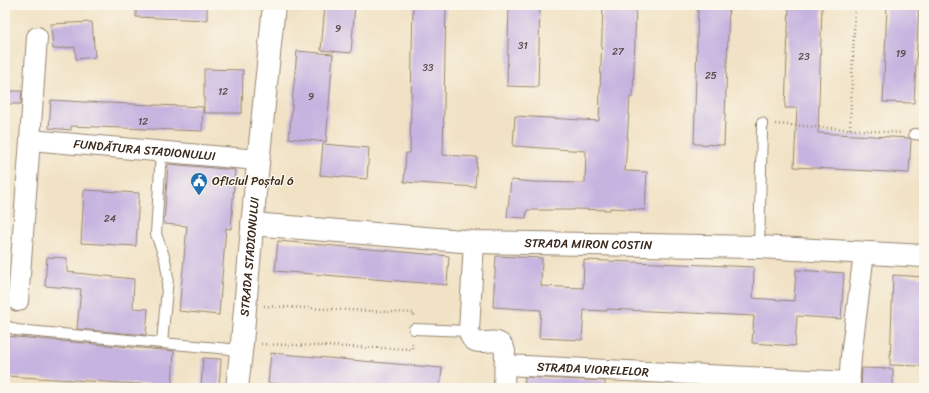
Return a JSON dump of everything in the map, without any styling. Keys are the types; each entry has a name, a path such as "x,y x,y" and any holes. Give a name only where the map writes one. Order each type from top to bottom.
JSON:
{"street":[{"name":"STRADA STADIONULUI","path":"237,388 274,5"},
{"path":"18,301 37,37"},
{"name":"FUNDĂTURA STADIONULUI","path":"30,140 258,160"},
{"name":"STRADA MIRON COSTIN","path":"252,224 474,242 759,247 924,256"},
{"path":"474,242 469,331 471,338 475,341 496,342 503,345 505,350 504,388"},
{"name":"STRADA VIORELELOR","path":"505,365 849,385 851,356 864,253"}],"lane":[{"path":"759,247 762,123"},
{"path":"161,152 156,234 165,259 168,278 162,343"},
{"path":"5,326 16,330 162,343 242,347"},
{"path":"414,329 469,331"}],"path":[{"path":"850,129 855,5"},
{"path":"762,123 919,134"},
{"path":"242,347 412,348 414,329 414,313 246,305"}],"building":[{"path":"136,5 207,5 207,20 136,17"},
{"path":"325,5 355,5 351,53 321,50"},
{"path":"413,5 446,5 443,155 477,157 475,187 404,182 406,153 410,153"},
{"path":"509,5 540,5 538,87 507,86"},
{"path":"603,5 636,5 633,97 630,97 625,171 647,172 645,210 610,208 610,210 527,210 526,218 507,217 511,180 585,183 586,151 513,146 515,116 599,121"},
{"path":"789,5 822,5 818,133 909,138 911,139 909,173 794,167 797,108 785,108"},
{"path":"887,5 919,5 914,103 883,102"},
{"path":"698,6 729,7 724,145 694,144"},
{"path":"92,22 95,57 76,59 75,47 53,49 51,24"},
{"path":"297,51 333,54 326,142 289,138"},
{"path":"204,69 243,70 242,113 204,113"},
{"path":"5,91 22,91 21,104 5,104"},
{"path":"51,100 203,107 202,131 71,126 71,130 49,128"},
{"path":"323,144 369,148 367,179 320,175"},
{"path":"168,164 235,170 231,229 226,228 219,315 179,311 187,226 164,224"},
{"path":"84,190 139,193 136,246 81,243"},
{"path":"278,241 449,256 447,285 275,271"},
{"path":"496,256 542,258 541,286 583,288 584,260 754,267 753,298 794,301 796,270 844,273 841,319 797,316 795,346 752,343 754,316 607,309 607,311 584,310 582,340 539,338 541,310 493,307"},
{"path":"47,257 67,258 67,272 134,279 133,308 148,309 146,335 77,329 81,289 45,286"},
{"path":"893,275 924,277 922,366 890,365"},
{"path":"5,336 174,351 172,386 5,376"},
{"path":"271,353 442,368 440,388 333,388 268,383"},
{"path":"203,358 221,359 219,388 201,388"},
{"path":"862,368 893,369 893,388 861,388"},
{"path":"525,377 605,381 605,388 524,388"}],"place":[{"name":"Oficiul Poștal 6","path":"199,196"}]}
